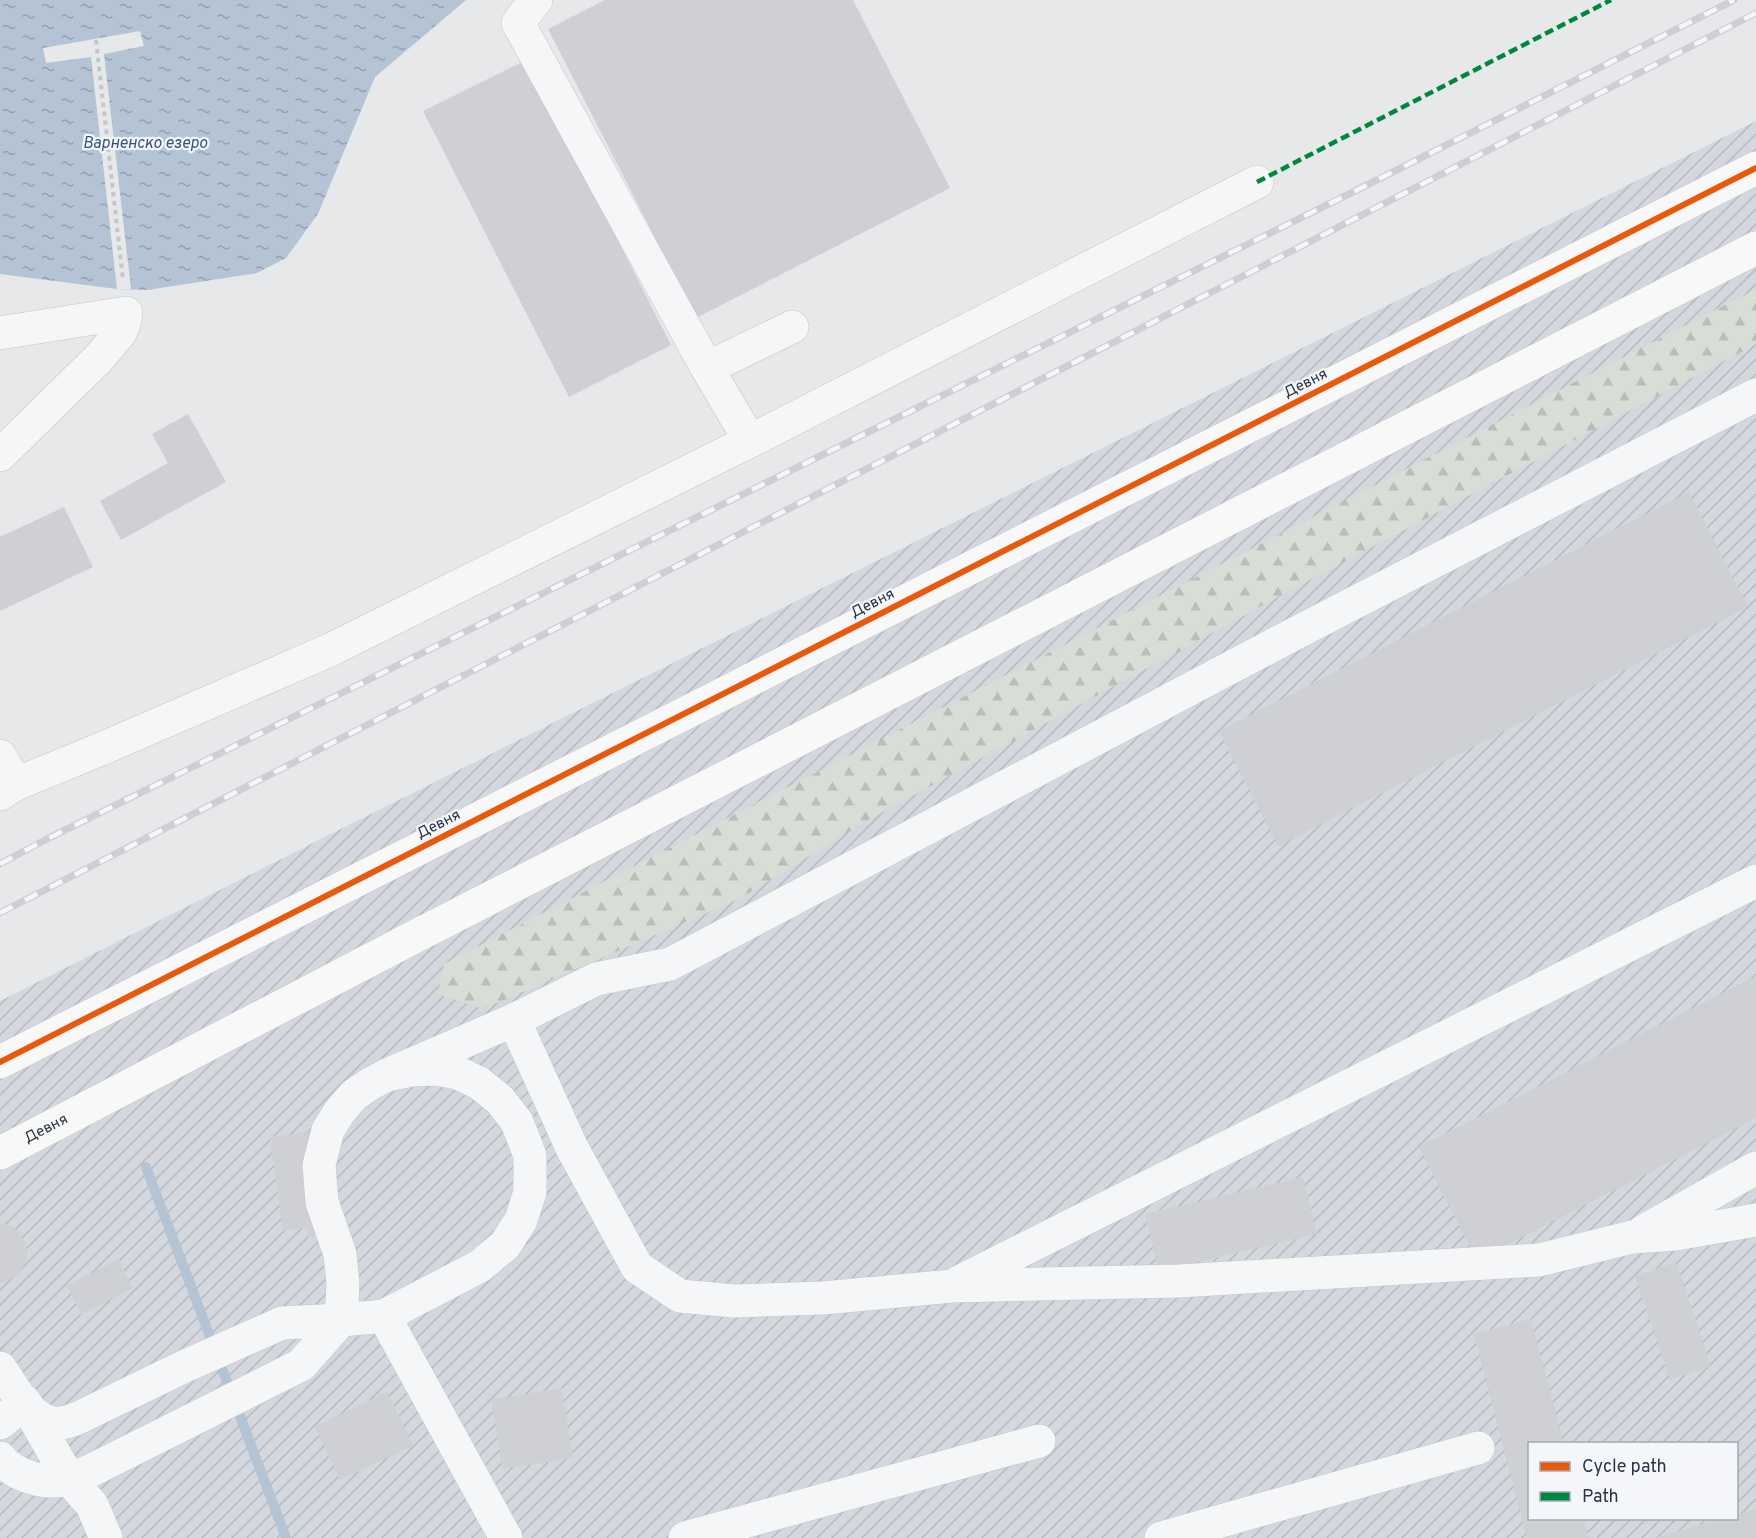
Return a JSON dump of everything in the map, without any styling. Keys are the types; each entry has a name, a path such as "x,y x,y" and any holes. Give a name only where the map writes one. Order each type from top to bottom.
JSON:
{"main road":[{"name":"Девня","path":"0,1062 1756,168"},
{"name":"Девня","path":"0,1154 416,936 1756,248"}],"lane":[{"path":"536,0 518,23 707,368 750,441"},
{"path":"5,778 112,744 330,650 750,441 1257,182"},
{"path":"0,333 126,313 120,333 99,358 0,455"},
{"path":"707,368 792,327"},
{"path":"0,1458 3,1463 24,1475 46,1481 69,1479 92,1470 301,1365 341,1320 343,1284 340,1254 322,1202 319,1165 328,1130 354,1095 370,1084 514,1020 596,979 670,964 1296,633 1756,395"},
{"path":"952,1286 1756,881"},
{"path":"514,1020 572,1148 637,1267 680,1296 734,1301 823,1298 952,1286 1179,1281 1539,1260 1632,1237 1676,1234 1756,1220"},
{"path":"0,1368 33,1413 44,1420 56,1423 68,1422 282,1323 384,1316 480,1266 505,1245 521,1220 530,1192 530,1156 517,1122 501,1100 479,1083 458,1073 435,1069 411,1070 387,1075"},
{"path":"1632,1237 1756,1168"},
{"path":"384,1316 506,1538"},
{"path":"0,1424 25,1402"},
{"path":"25,1402 69,1479 92,1505 106,1538"},
{"path":"685,1538 1039,1441"},
{"path":"1161,1538 1478,1448"}],"path":[{"path":"96,40 126,313"}],"shaded area":[{"path":"1756,121 1756,1538 0,1538 0,1001"}],"green space":[{"path":"1756,289 1756,344 1287,592 870,819 739,899 483,1009 438,994 444,964"}],"water":[{"name":"Варненско езеро","path":"0,0 466,0 375,77 318,214 286,258 257,273 147,290 117,289 0,274"}],"pier":[{"path":"140,31 144,46 104,54 131,289 117,289 91,57 46,63 43,48"}],"building":[{"path":"605,0 853,0 950,188 696,318 548,29"},
{"path":"526,60 671,345 569,397 423,111"},
{"path":"188,414 226,482 121,540 100,501 168,463 152,434"},
{"path":"1689,492 1748,607 1278,846 1219,731"},
{"path":"64,507 93,567 0,611 0,537"},
{"path":"1756,976 1756,1118 1477,1260 1419,1147"},
{"path":"319,1130 334,1234 308,1237 307,1228 283,1231 270,1137"},
{"path":"1303,1177 1317,1234 1159,1271 1145,1214"},
{"path":"0,1223 11,1226 20,1233 27,1253 20,1272 0,1283"},
{"path":"118,1259 133,1288 81,1315 67,1286"},
{"path":"1676,1262 1711,1366 1670,1380 1635,1276"},
{"path":"1531,1319 1563,1442 1528,1442 1528,1520 1584,1520 1589,1538 1527,1538 1474,1334"},
{"path":"562,1388 573,1458 503,1469 491,1400"},
{"path":"387,1392 413,1446 340,1480 315,1426"},
{"path":"1756,1509 1756,1538 1655,1538 1716,1520 1738,1520 1738,1514"}],"waterway":[{"path":"146,1167 286,1538"}],"railway":[{"path":"0,864 1359,189 1734,0"},
{"path":"0,913 1756,13"}],"marked path":[{"path":"1257,182 1611,0"}],"cycle path":[{"path":"0,1062 1756,168"}]}
